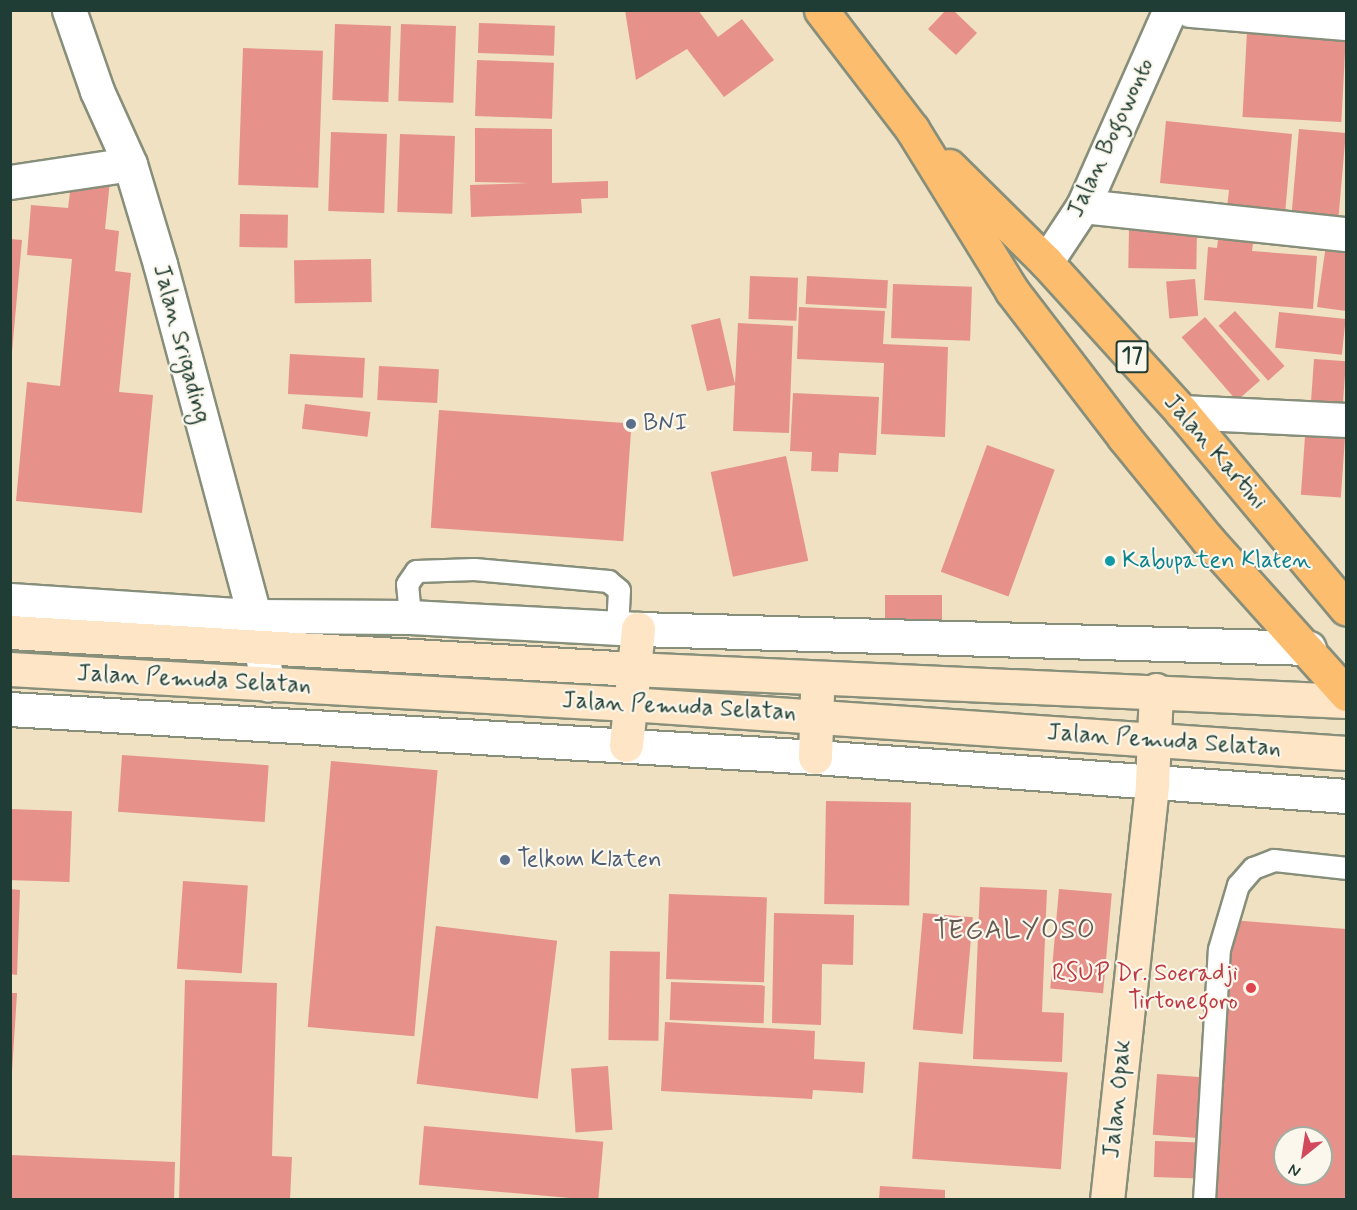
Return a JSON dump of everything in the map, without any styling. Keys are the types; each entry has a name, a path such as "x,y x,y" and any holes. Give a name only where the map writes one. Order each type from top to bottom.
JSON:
{"highway":[{"name":"Jalan Kartini","path":"821,10 912,129 1012,291 1208,540 1309,648"},
{"name":"Jalan Kartini","path":"912,129 1046,262 1182,412 1342,603"},
{"name":"17","path":"1309,648 1347,694"}],"main road":[{"path":"626,745 632,669 627,628"},
{"name":"Jalan Pemuda Selatan","path":"10,632 257,631 632,669 1156,690 1347,701"},
{"name":"Jalan Pemuda Selatan","path":"10,669 629,704 1347,753"},
{"path":"815,757 818,676"},
{"name":"Jalan Opak","path":"1107,1200 1152,783 1156,690"}],"street":[{"name":"Jalan Srigading","path":"69,10 97,91 130,164 257,631 268,685"},
{"name":"Jalan Bogowonto","path":"1046,262 1083,206 1170,10"},
{"path":"1190,10 1347,23"},
{"path":"10,182 130,164"},
{"path":"1083,206 1347,234"},
{"path":"1182,412 1347,420"},
{"path":"10,600 257,631 410,617 627,628 1309,648"},
{"path":"10,709 815,757 1347,796"}],"lane":[{"path":"410,617 407,584 416,571 474,569 608,581 619,590 627,628"},
{"path":"1204,1200 1219,949 1238,885 1253,868 1274,860 1347,868"}],"building":[{"path":"625,10 698,10 718,37 742,19 774,60 724,97 687,49 636,80"},
{"path":"946,10 953,10 977,33 956,55 928,29"},
{"path":"479,23 555,26 554,56 478,53"},
{"path":"335,24 391,26 388,102 332,100"},
{"path":"401,24 456,26 453,103 398,101"},
{"path":"1247,31 1346,36 1341,122 1242,117"},
{"path":"243,48 323,51 318,188 238,185"},
{"path":"477,60 554,63 552,119 475,116"},
{"path":"1166,121 1292,134 1285,214 1227,208 1229,190 1160,183"},
{"path":"475,128 552,129 552,183 608,181 608,198 581,199 582,213 471,217 470,185 529,183 475,182"},
{"path":"1299,129 1346,133 1338,219 1292,215"},
{"path":"331,132 387,134 384,213 328,211"},
{"path":"400,134 455,136 452,214 397,212"},
{"path":"72,177 110,181 105,229 119,231 115,271 131,273 119,392 153,395 142,513 16,501 27,382 60,386 72,259 27,255 31,205 68,208"},
{"path":"240,214 288,215 287,248 239,247"},
{"path":"1129,229 1197,230 1196,269 1128,268"},
{"path":"1219,232 1254,235 1252,251 1317,256 1313,309 1204,300 1208,247 1217,248"},
{"path":"1327,238 1346,241 1346,311 1317,307"},
{"path":"10,239 22,240 12,352 10,352"},
{"path":"371,259 372,302 295,303 294,260"},
{"path":"750,276 798,278 796,321 748,319"},
{"path":"807,276 888,280 886,308 806,304"},
{"path":"1195,279 1198,316 1169,318 1166,282"},
{"path":"893,284 972,287 970,341 891,338"},
{"path":"799,307 885,311 883,344 948,347 945,437 881,434 884,363 797,359"},
{"path":"1235,311 1285,366 1268,381 1219,326"},
{"path":"1279,312 1346,319 1342,355 1275,348"},
{"path":"1205,317 1260,380 1237,401 1182,337"},
{"path":"720,318 735,384 738,323 793,326 789,433 733,431 735,385 707,391 691,325"},
{"path":"290,354 365,358 363,398 288,394"},
{"path":"1314,359 1346,361 1342,415 1310,413"},
{"path":"379,366 439,369 437,403 377,400"},
{"path":"793,393 879,397 876,455 839,453 838,472 811,471 812,452 790,451"},
{"path":"305,404 371,412 367,437 302,429"},
{"path":"439,410 632,423 623,541 431,528"},
{"path":"1306,422 1346,425 1341,498 1301,495"},
{"path":"987,445 1055,470 1008,596 941,572"},
{"path":"786,456 808,561 733,577 711,472"},
{"path":"885,595 942,595 942,620 885,620"},
{"path":"122,755 269,765 265,822 118,812"},
{"path":"331,761 438,770 414,1036 308,1027"},
{"path":"826,801 911,802 909,905 824,904"},
{"path":"10,809 72,811 69,882 10,880"},
{"path":"183,881 248,886 242,973 177,969"},
{"path":"980,887 1047,890 1042,1012 1064,1013 1062,1062 973,1059"},
{"path":"10,889 20,890 17,975 10,974"},
{"path":"1059,889 1112,894 1103,993 1050,989"},
{"path":"669,894 767,897 764,982 666,979"},
{"path":"774,913 854,915 853,965 822,964 821,1025 772,1023"},
{"path":"923,913 973,917 963,1034 913,1030"},
{"path":"1231,920 1346,929 1346,1200 1213,1200"},
{"path":"436,926 557,941 538,1099 417,1084"},
{"path":"610,951 660,952 658,1041 608,1040"},
{"path":"185,980 277,983 272,1156 292,1157 290,1200 179,1200"},
{"path":"671,982 765,985 764,1023 670,1020"},
{"path":"10,993 17,993 12,1072 10,1072"},
{"path":"665,1022 815,1031 814,1059 865,1062 863,1093 813,1090 812,1099 661,1091"},
{"path":"919,1062 1068,1072 1061,1169 912,1159"},
{"path":"608,1066 612,1130 576,1132 571,1069"},
{"path":"1157,1074 1206,1077 1202,1138 1153,1135"},
{"path":"424,1126 603,1142 598,1200 419,1185"},
{"path":"1155,1141 1201,1143 1200,1179 1154,1177"},
{"path":"10,1155 175,1162 174,1200 10,1200"},
{"path":"880,1186 945,1190 945,1200 879,1200"}],"place":[{"name":"BNI","path":"631,424"},
{"name":"Kabupaten Klaten","path":"1110,561"},
{"name":"Telkom Klaten","path":"505,860"},
{"name":"RSUP Dr. Soeradji Tirtonegoro","path":"1251,988"}],"district":[{"name":"TEGALYOSO","path":"1015,931"}]}
